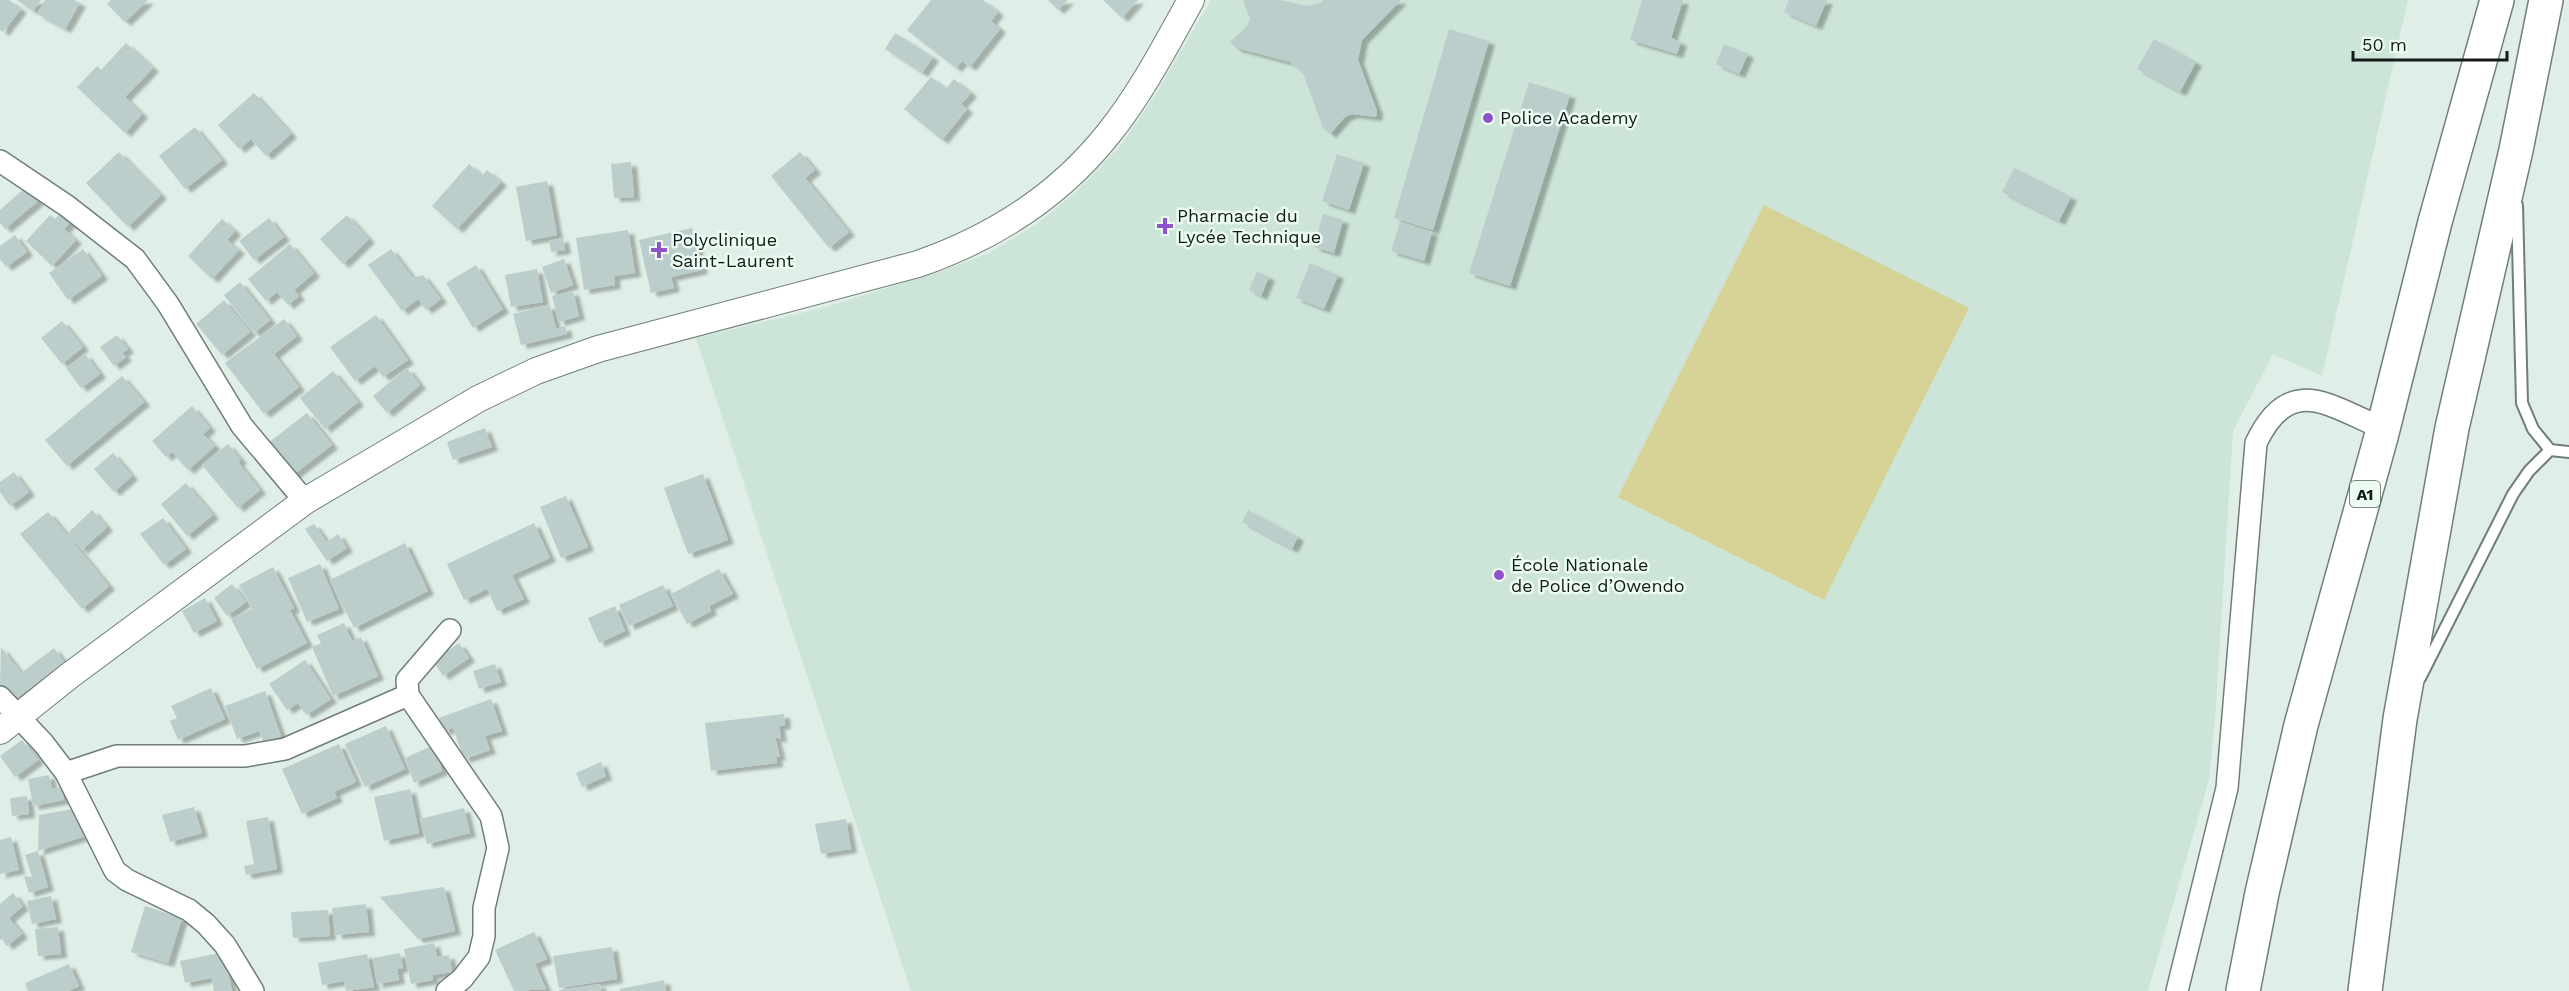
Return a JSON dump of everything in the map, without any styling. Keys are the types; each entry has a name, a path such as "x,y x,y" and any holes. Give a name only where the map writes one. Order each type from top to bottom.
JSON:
{"highway":[{"name":"A1","path":"2243,991 2262,893 2301,725 2382,428 2435,222 2497,0"},
{"path":"2365,991 2400,718 2452,428 2516,150 2546,0"}],"street":[{"path":"9,724 202,576 305,501 469,404 536,371 598,349 918,264 948,254 998,229 1059,184 1110,132 1143,83 1191,0"},
{"path":"0,161 67,206 135,259 168,304 242,426 305,501"},
{"path":"2177,991 2227,788 2256,443 2266,423 2282,407 2297,400 2316,400 2382,428"},
{"path":"447,991 462,979 479,957 484,936 484,908 498,848 491,816 408,695 407,680 450,630"},
{"path":"66,773 117,756 245,756 285,749 408,695"},
{"path":"0,697 9,724 44,744 66,773 115,871 127,880 189,910 206,924 225,945 253,991"}],"lane":[{"path":"2516,150 2522,404 2533,429 2550,450 2569,452"},
{"path":"2400,718 2513,494 2529,471 2550,450"}],"shaded area":[{"name":"École Nationale de Police d’Owendo","path":"1211,0 2408,0 2322,376 2273,354 2233,431 2215,719 2209,780 2148,991 911,991 696,338 822,308 942,271 989,253 1038,223 1075,193 1122,144 1155,95"},
{"path":"1764,205 1969,308 1824,600 1618,497"}],"building":[{"path":"0,0 9,0 21,9 3,32 0,30"},
{"path":"17,0 41,0 33,11"},
{"path":"45,0 74,0 80,3 65,29 37,14"},
{"path":"111,0 148,0 125,22 107,4"},
{"path":"931,0 983,0 998,12 991,21 1000,29 970,67 962,61 956,68 907,30"},
{"path":"1048,0 1068,0 1058,10"},
{"path":"1103,0 1138,0 1122,18"},
{"path":"1243,0 1280,0 1307,6 1324,0 1401,0 1362,40 1358,60 1377,111 1376,117 1352,114 1345,117 1330,134 1323,128 1303,73 1290,62 1236,48 1230,42 1247,26 1250,19"},
{"path":"1642,0 1683,0 1671,38 1681,42 1677,54 1630,40"},
{"path":"1789,0 1827,0 1816,26 1784,12"},
{"path":"1449,29 1489,41 1433,230 1394,218"},
{"path":"895,33 933,57 922,73 885,49"},
{"path":"2154,39 2196,62 2180,92 2137,69"},
{"path":"126,43 153,68 125,97 142,114 125,133 77,87 97,66 101,70"},
{"path":"1724,44 1748,54 1739,74 1716,64"},
{"path":"931,77 946,89 954,79 971,93 961,104 967,109 942,140 904,109"},
{"path":"1529,82 1570,95 1510,286 1469,273"},
{"path":"254,93 291,134 266,156 251,139 239,149 218,125"},
{"path":"195,127 222,160 185,189 159,156"},
{"path":"119,152 161,195 128,227 86,183"},
{"path":"800,152 815,170 805,178 849,232 829,248 771,176"},
{"path":"1337,154 1364,163 1349,210 1322,201"},
{"path":"631,162 634,197 614,198 611,164"},
{"path":"469,164 482,176 487,170 501,182 457,229 432,206"},
{"path":"2014,168 2071,197 2059,221 2002,192"},
{"path":"547,181 557,235 526,241 516,187"},
{"path":"26,187 38,201 5,229 0,223 0,210"},
{"path":"61,213 71,222 64,229 76,240 52,266 26,241 50,215 55,219"},
{"path":"1323,214 1343,220 1334,253 1314,247"},
{"path":"347,215 369,239 343,264 320,239"},
{"path":"269,218 284,237 254,260 239,241"},
{"path":"222,219 235,231 227,240 239,250 212,279 188,256"},
{"path":"1400,222 1432,232 1424,261 1391,251"},
{"path":"692,228 702,270 671,277 674,288 651,293 639,240"},
{"path":"628,230 635,273 614,276 615,285 584,290 576,238"},
{"path":"15,235 27,252 6,267 0,259 0,246"},
{"path":"563,238 565,250 551,252 549,241"},
{"path":"290,244 314,273 294,290 299,296 288,305 277,292 266,301 248,279"},
{"path":"83,249 102,276 68,300 49,273"},
{"path":"391,249 413,278 423,275 441,299 426,310 418,299 402,311 368,265"},
{"path":"564,259 573,285 551,293 542,267"},
{"path":"1310,263 1338,275 1324,309 1296,298"},
{"path":"476,265 503,309 473,328 446,283"},
{"path":"537,269 543,302 511,307 505,275"},
{"path":"1257,271 1269,277 1261,296 1249,290"},
{"path":"240,282 270,320 254,333 224,295"},
{"path":"573,291 579,316 559,322 552,296"},
{"path":"224,300 250,332 222,355 196,324"},
{"path":"550,305 556,329 565,326 567,334 521,345 513,314"},
{"path":"376,315 408,360 383,377 375,366 355,381 330,347"},
{"path":"284,319 297,336 274,354 299,387 264,414 225,363"},
{"path":"62,321 83,347 62,364 41,338"},
{"path":"117,335 128,349 122,353 126,357 114,366 100,347"},
{"path":"85,354 100,374 81,388 66,368"},
{"path":"407,368 420,385 387,413 373,396"},
{"path":"333,371 358,402 325,429 300,398"},
{"path":"122,376 144,402 67,466 45,440"},
{"path":"192,406 210,428 203,434 215,446 188,470 172,452 166,457 152,441"},
{"path":"307,413 332,445 293,475 268,443"},
{"path":"485,428 492,447 453,460 447,442"},
{"path":"228,444 241,460 238,462 260,490 238,508 202,465"},
{"path":"113,453 132,476 114,492 94,469"},
{"path":"14,472 29,492 10,506 0,492 0,482"},
{"path":"703,474 728,540 688,554 664,488"},
{"path":"186,483 213,515 187,536 161,504"},
{"path":"566,496 588,547 561,558 540,507"},
{"path":"92,510 107,527 82,550 67,534"},
{"path":"1248,510 1298,537 1292,549 1242,522"},
{"path":"48,512 109,586 82,609 20,534"},
{"path":"163,518 186,549 164,565 140,534"},
{"path":"534,523 550,558 512,575 524,599 497,611 487,589 464,600 447,564"},
{"path":"314,524 327,542 338,534 347,548 327,561 305,529"},
{"path":"405,543 428,591 354,628 330,580"},
{"path":"320,564 339,609 307,622 288,578"},
{"path":"273,567 294,608 290,610 307,643 257,669 231,619 252,609 239,585"},
{"path":"719,569 733,594 709,606 711,611 687,624 671,594"},
{"path":"232,584 246,602 227,616 214,598"},
{"path":"663,585 673,606 629,626 619,605"},
{"path":"205,598 217,621 194,633 182,611"},
{"path":"615,606 625,631 599,643 588,618"},
{"path":"344,623 352,641 361,637 378,676 333,696 312,647 321,643 317,635"},
{"path":"459,643 469,658 443,676 433,661"},
{"path":"1,647 21,673 54,648 64,662 13,701 0,685"},
{"path":"305,660 331,699 306,715 298,703 287,710 269,684"},
{"path":"495,664 501,682 479,689 473,671"},
{"path":"211,688 225,719 178,740 170,721 177,718 171,706"},
{"path":"265,691 281,736 264,743 259,731 237,739 225,706"},
{"path":"491,699 502,731 485,736 490,750 464,759 453,728 444,731 439,718"},
{"path":"784,714 785,725 779,726 781,739 775,737 780,757 776,756 777,763 711,771 705,723"},
{"path":"386,726 405,769 365,787 345,744"},
{"path":"22,740 38,760 15,777 0,756"},
{"path":"339,744 356,782 334,792 337,798 302,814 282,769"},
{"path":"434,745 442,771 414,783 405,758"},
{"path":"601,762 606,776 582,787 576,773"},
{"path":"49,775 52,789 62,787 64,800 33,806 28,779"},
{"path":"410,789 419,833 384,841 374,797"},
{"path":"27,796 29,814 12,816 10,798"},
{"path":"194,807 202,833 170,842 162,815"},
{"path":"464,808 470,833 427,844 420,819"},
{"path":"73,809 85,836 38,851 39,815"},
{"path":"268,817 277,869 246,875 244,866 254,864 246,821"},
{"path":"846,819 851,849 821,854 815,824"},
{"path":"11,837 19,870 0,874 0,840"},
{"path":"38,851 48,887 29,893 24,876 32,877 25,855"},
{"path":"444,887 455,931 418,939 380,897"},
{"path":"13,893 23,906 9,918 22,934 7,946 2,939 0,940 0,904"},
{"path":"51,896 56,919 32,924 27,901"},
{"path":"366,904 369,932 336,935 332,908"},
{"path":"145,906 182,918 168,963 131,952"},
{"path":"328,910 330,936 293,938 291,912"},
{"path":"58,927 61,954 38,956 35,929"},
{"path":"534,932 547,959 535,964 546,989 514,991 495,950"},
{"path":"434,943 437,957 449,955 452,972 432,975 433,980 411,984 404,949"},
{"path":"612,947 617,979 559,988 553,956"},
{"path":"224,952 232,991 214,991 212,978 185,983 180,961"},
{"path":"400,953 403,968 397,969 399,980 377,984 373,958"},
{"path":"367,954 374,987 346,991 344,981 322,985 318,963"},
{"path":"69,964 79,986 69,991 28,991 25,983"},
{"path":"664,980 666,991 620,991 620,989"},
{"path":"600,984 601,991 559,991 559,990"}],"place":[{"name":"Police Academy","path":"1488,118"},
{"name":"Pharmacie du Lycée Technique","path":"1165,226"},
{"name":"Polyclinique Saint-Laurent","path":"659,250"},
{"name":"École Nationale de Police d’Owendo","path":"1499,575"}]}
